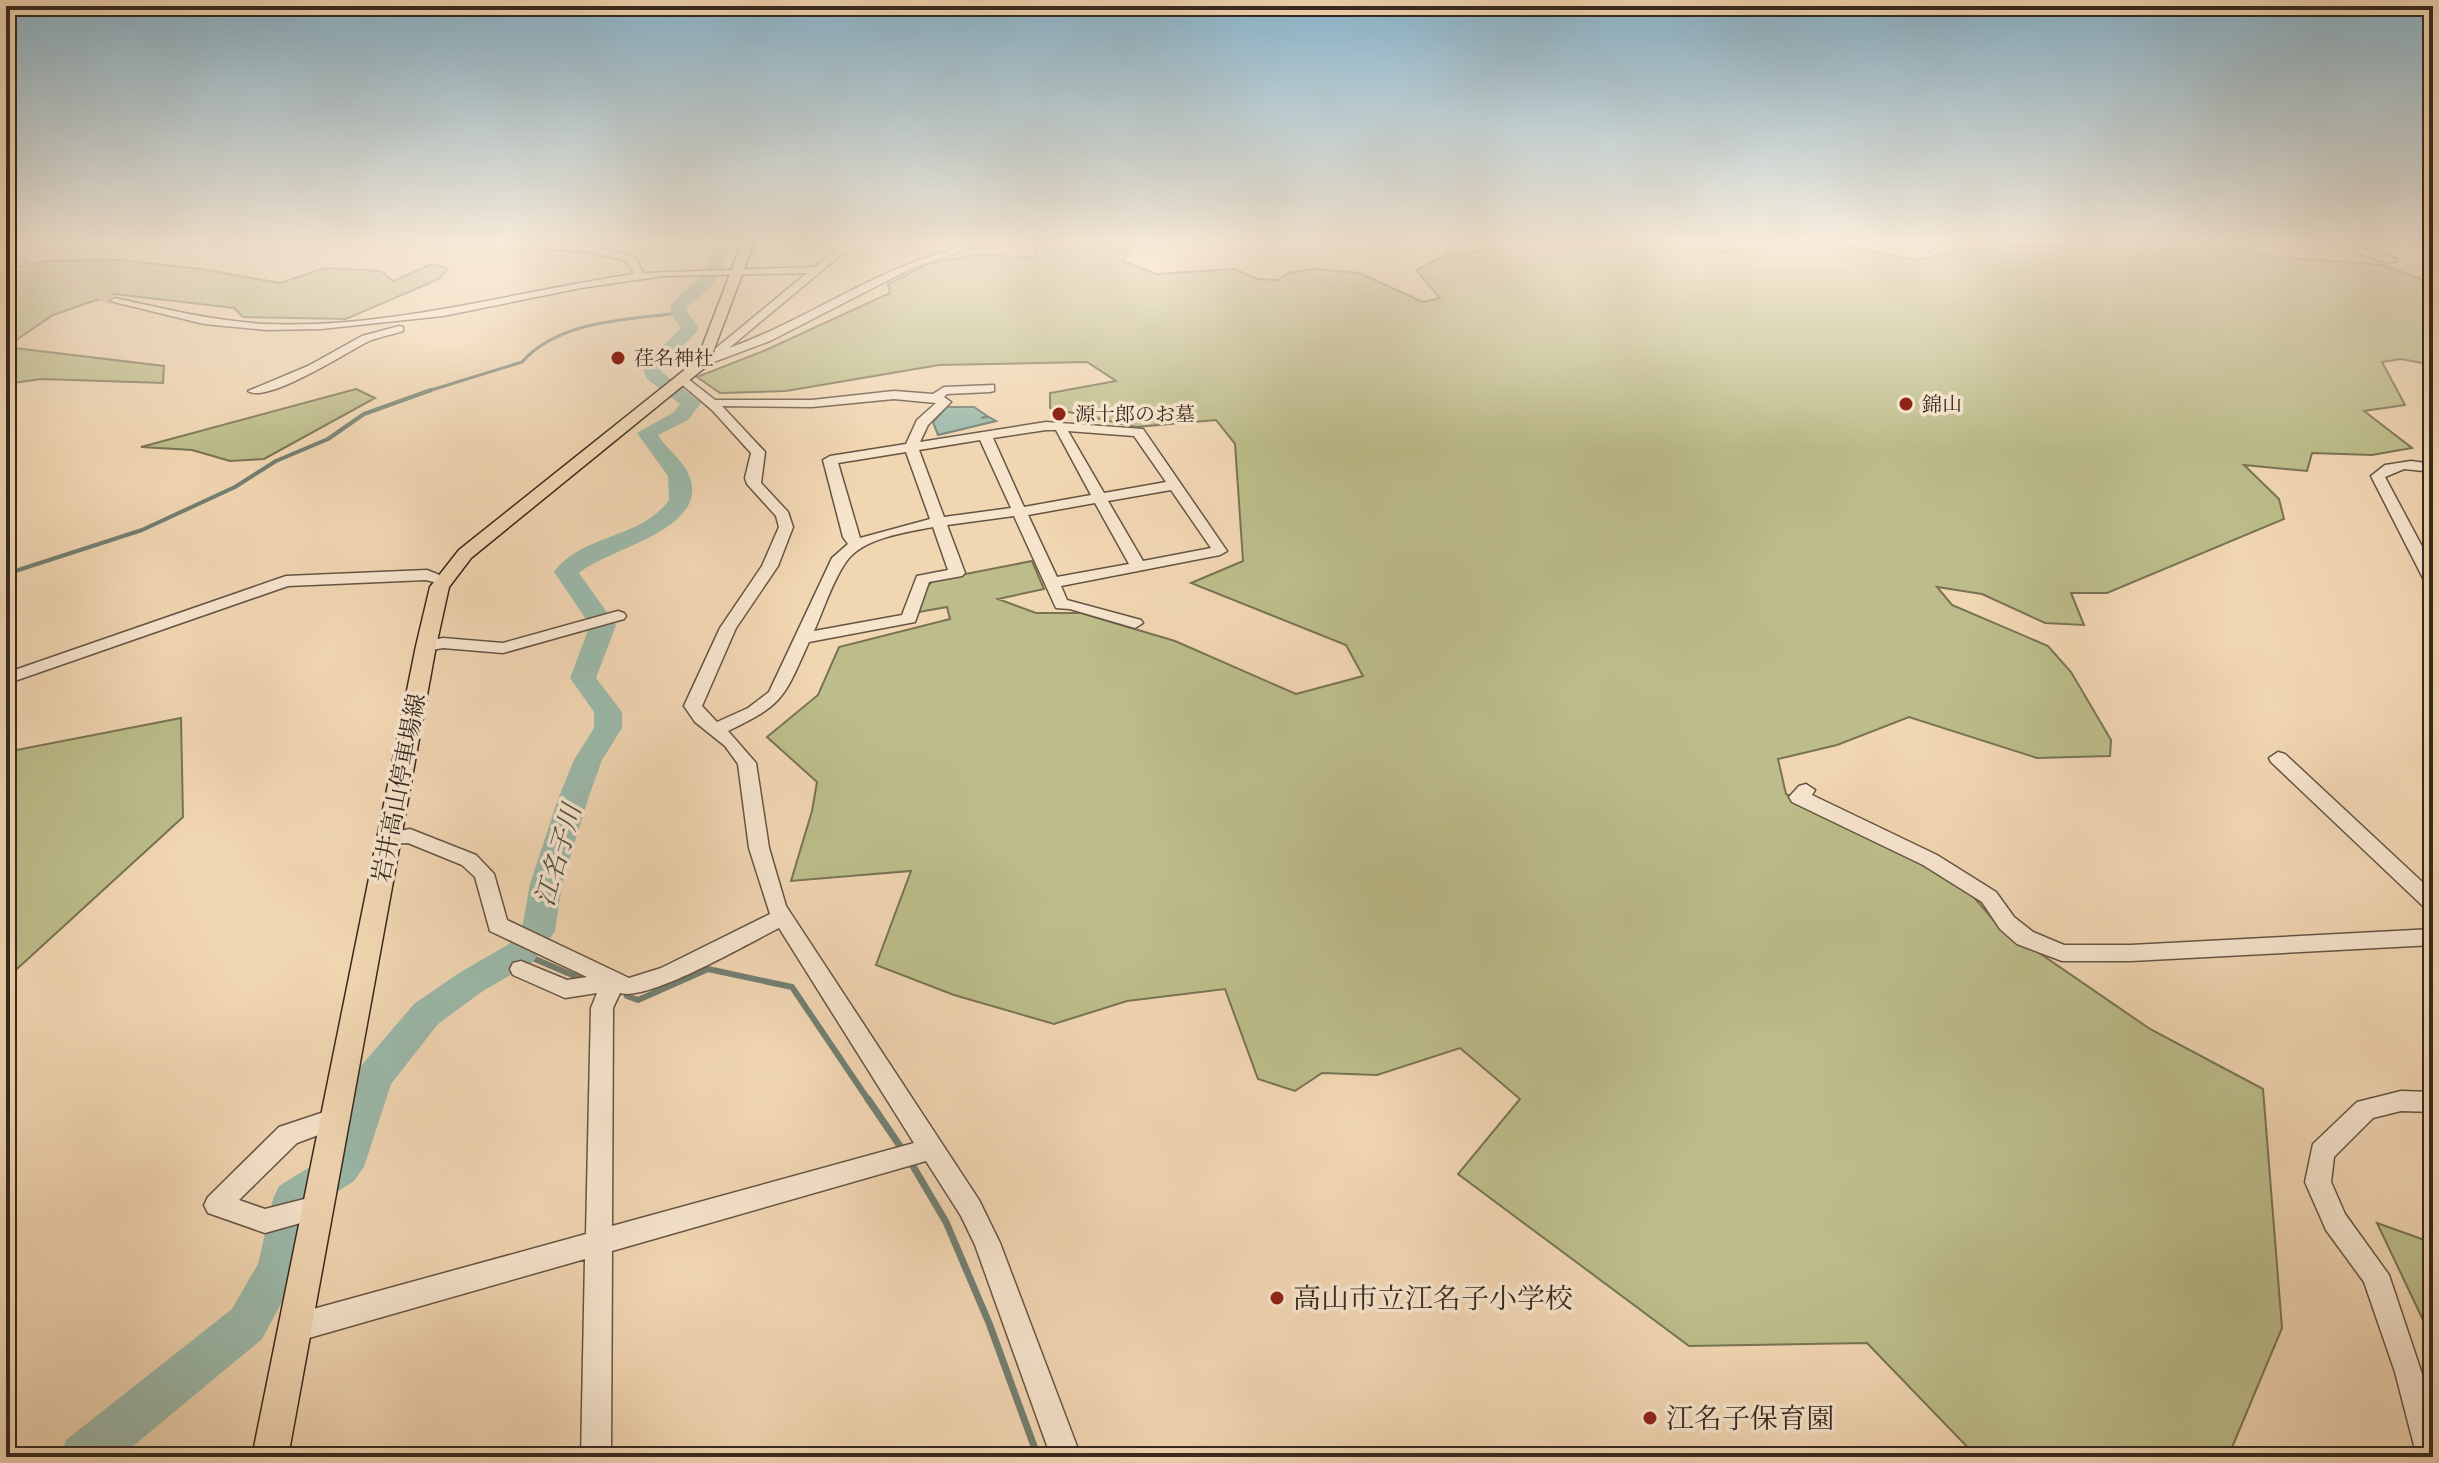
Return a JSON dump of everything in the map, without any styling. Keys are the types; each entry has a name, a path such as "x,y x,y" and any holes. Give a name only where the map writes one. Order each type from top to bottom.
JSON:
{"main road":[{"name":"岩井高山停車場線","path":"270,1457 426,646 444,580 465,554 703,362 722,311"}],"street":[{"path":"161,311 204,321 294,327 399,320 447,311"},
{"path":"254,391 312,369 371,336 485,311"},
{"path":"703,362 765,311"},
{"path":"703,362 766,339 819,311"},
{"path":"674,384 710,404 758,452 752,478 754,484 783,515 786,527 770,566 740,606 695,698 695,713 717,729 747,763 759,848 771,892 782,917 914,1153 970,1208 987,1243 1066,1457"},
{"path":"936,398 944,391 990,388"},
{"path":"710,404 738,401 799,404 895,396 936,398 945,402 922,423 911,447 957,573 922,579 909,619 804,638"},
{"path":"856,543 850,537 830,460 1046,426 1138,432 1220,551 1052,583"},
{"path":"1062,427 1062,433 1139,567"},
{"path":"985,436 1062,605 1071,604 1135,623"},
{"path":"2433,468 2394,466 2384,469 2378,476 2433,582"},
{"path":"717,729 754,712 776,695 840,558 856,543 885,533 1175,485"},
{"path":"6,679 286,581 427,575 444,580"},
{"path":"426,646 443,643 503,648 616,617"},
{"path":"2278,758 2433,904"},
{"path":"1806,790 1799,797 1930,860 1989,897 2007,923 2025,938 2062,953 2131,953 2433,937"},
{"path":"391,839 410,836 469,860 484,874 498,925 628,987 643,984 782,917"},
{"path":"521,969 565,989 613,982"},
{"path":"596,1457 602,1008 613,982"},
{"path":"2432,1457 2409,1372 2375,1275 2335,1222 2318,1182 2322,1152 2366,1109 2401,1101 2433,1102"},
{"path":"318,1207 275,1221 265,1221 217,1205 288,1135 336,1118"},
{"path":"295,1328 914,1153"}],"green space":[{"path":"6,311 64,311 53,315 6,347"},
{"path":"237,311 364,311 346,319 243,317"},
{"path":"850,311 2433,311 2433,365 2401,359 2382,362 2405,405 2364,411 2412,448 2372,455 2312,453 2307,471 2244,465 2279,499 2284,519 2107,593 2071,593 2084,625 2045,623 1982,594 1937,587 1952,605 2048,646 2071,672 2111,740 2110,756 2037,758 1909,717 1837,745 1778,759 1786,794 1959,880 1997,924 2150,1029 2263,1089 2282,1328 2228,1457 1977,1457 1867,1343 1689,1346 1458,1174 1520,1099 1460,1048 1377,1075 1322,1073 1295,1091 1258,1079 1225,989 1127,1001 1054,1024 954,995 876,965 911,871 791,881 812,811 817,782 767,737 818,695 839,647 950,619 947,607 919,612 928,585 935,580 1032,561 1044,589 998,599 1036,613 1081,613 1175,641 1296,694 1363,676 1346,645 1191,583 1243,561 1235,444 1216,420 1136,427 1050,408 1050,393 1116,381 1087,362 939,365 786,391 720,393 697,377"},
{"path":"6,347 164,366 163,383 41,379 6,384"},
{"path":"356,389 375,398 264,459 230,461 192,450 141,447"},
{"path":"181,718 183,817 6,979 6,752"},
{"path":"2377,1223 2433,1243 2433,1341"}],"shaded area":[{"path":"947,407 974,407 987,416 981,418 989,417 996,421 938,435 933,422"}],"waterway":[{"name":"江名子川","path":"83,1457 247,1324 278,1270 293,1199 340,1169 350,1155 374,1077 426,1014 471,982 521,953 538,931 546,884 573,799 588,760 608,728 608,712 583,678 603,625 566,572 595,553 656,525 671,514 680,500 681,483 678,476 647,433 681,416 691,403 654,375 651,366 687,334 690,328 679,311"},
{"path":"428,391 522,362 537,348 574,330 595,324 679,313"},
{"path":"6,574 142,530 235,487 276,461 328,439 364,414 428,391"},
{"path":"521,953 584,980"},
{"path":"627,996 638,1000 708,969 792,987 869,1101"},
{"path":"868,1099 902,1149"},
{"path":"910,1161 946,1222 989,1323 1038,1457"}],"place":[{"name":"荏名神社","path":"618,358"},
{"name":"錦山","path":"1906,404"},
{"name":"源十郎のお墓","path":"1059,414"},
{"name":"高山市立江名子小学校","path":"1277,1298"},
{"name":"江名子保育園","path":"1650,1418"}]}
